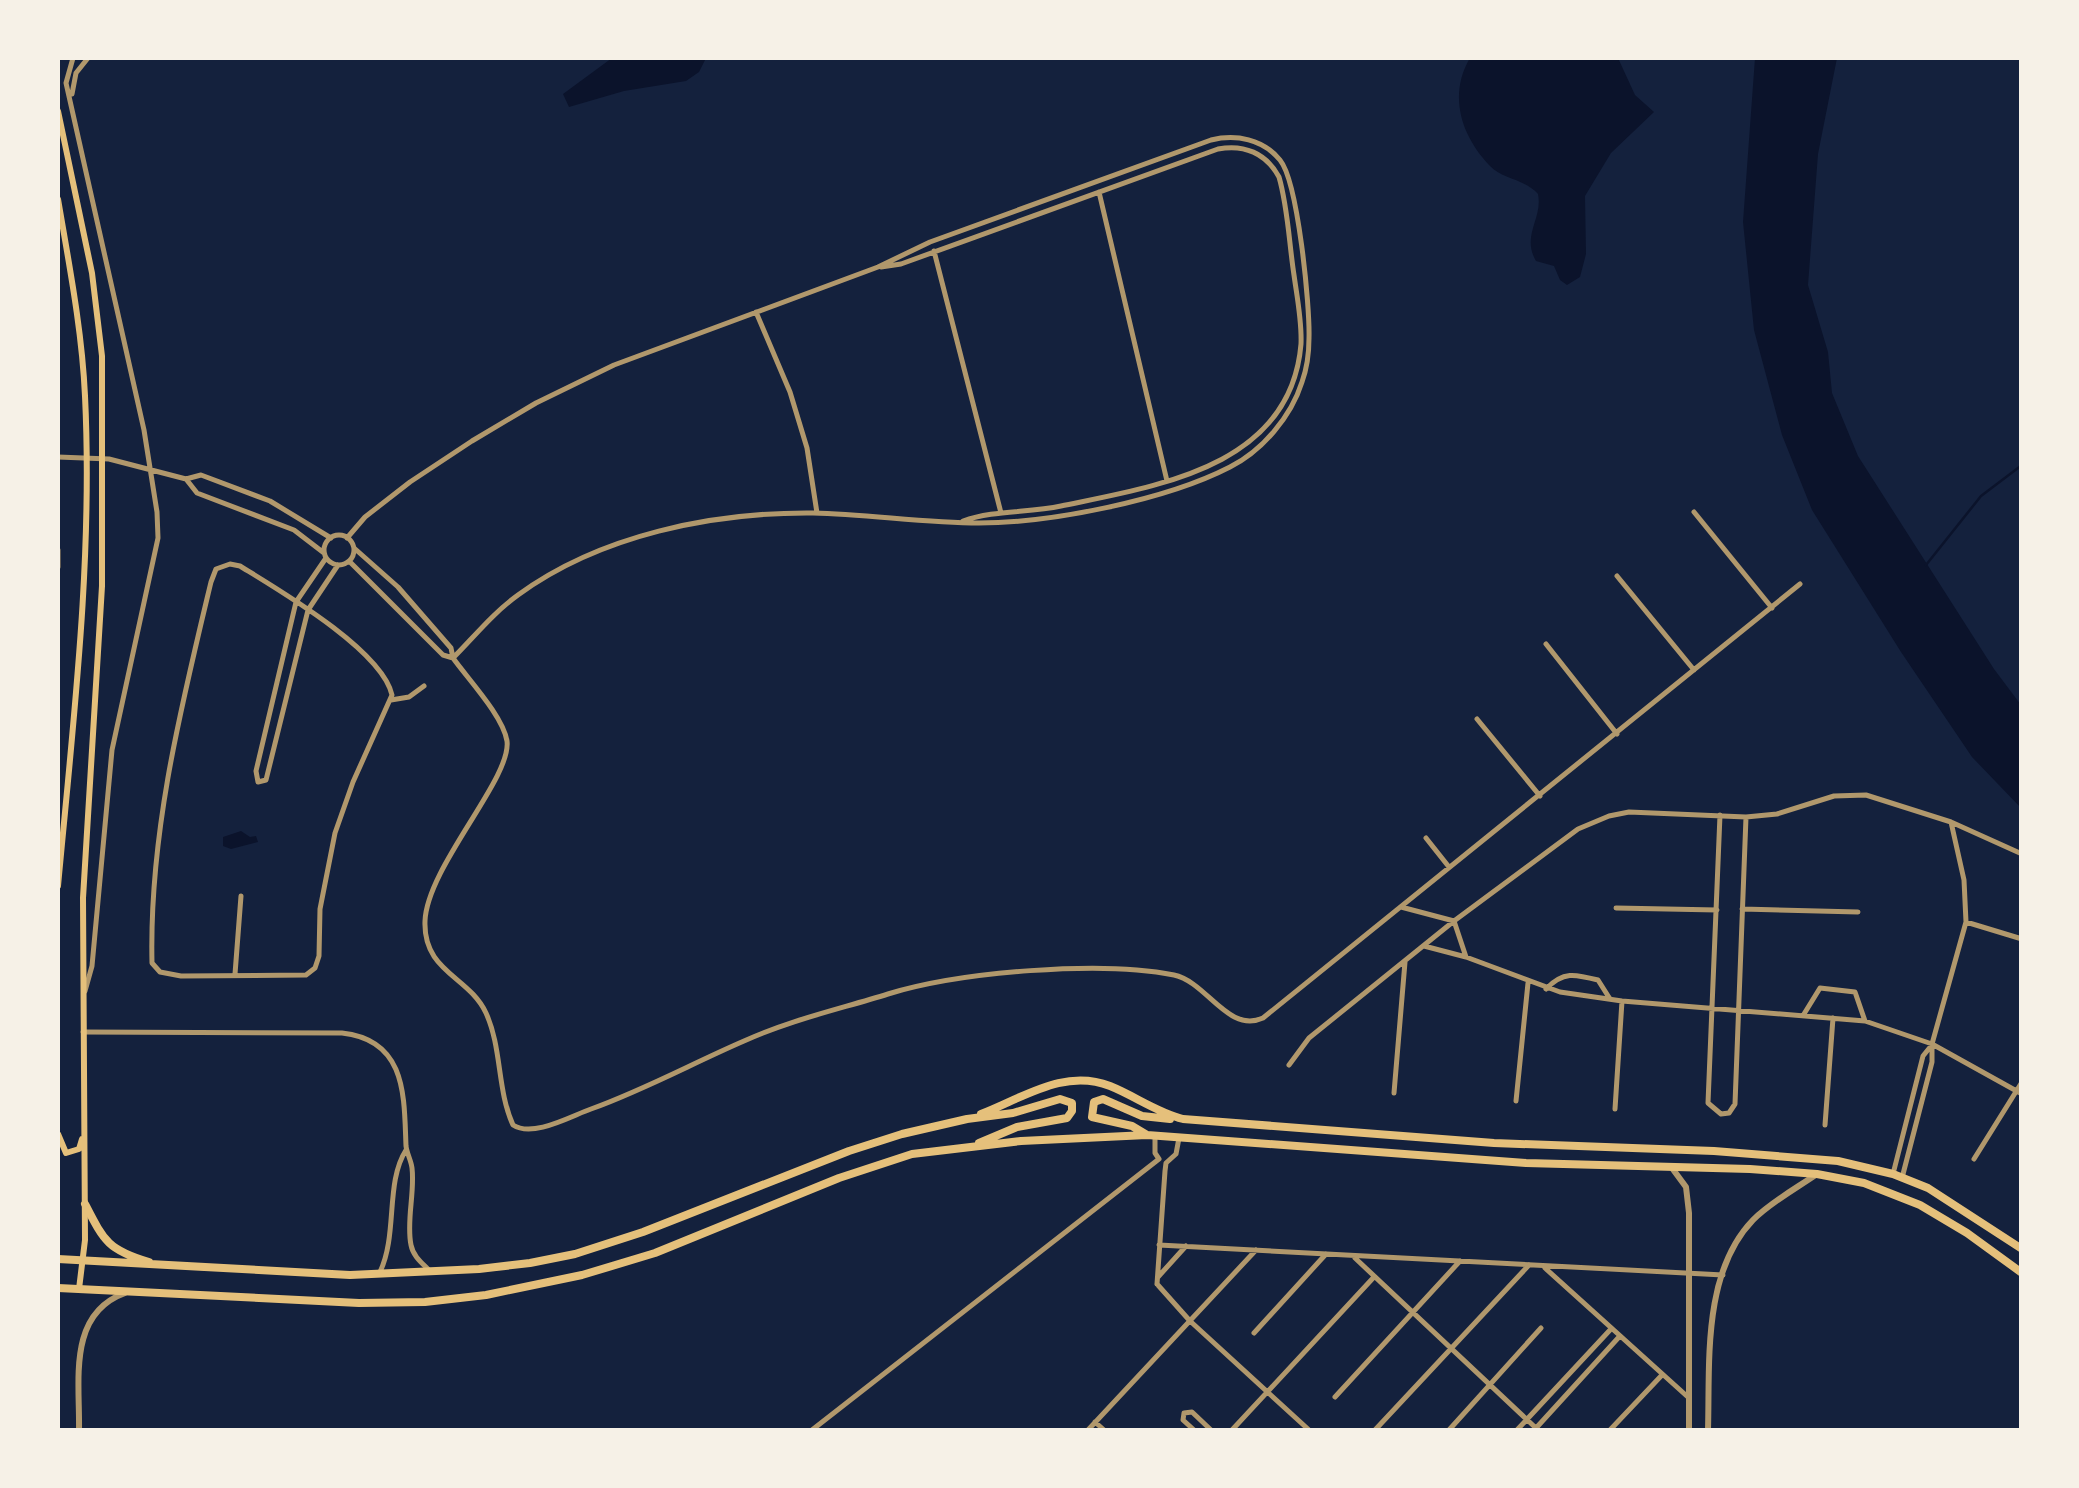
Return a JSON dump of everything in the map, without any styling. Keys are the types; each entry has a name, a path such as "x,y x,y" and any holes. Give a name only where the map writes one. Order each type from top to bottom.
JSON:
{"main road":[{"path":"58,111 95,288 103,400 102,586 83,898 85,1204 84,1261 79,1289"},
{"path":"58,199 73,282 85,396 85,598 58,886"},
{"path":"967,1119 1044,1087 1079,1079 1108,1085 1183,1120"},
{"path":"58,1259 380,1274 496,1267 574,1254 643,1232 902,1134 1012,1113 1060,1098 1069,1100 1073,1107 1067,1118 1017,1127 970,1146"},
{"path":"1151,1135 1132,1126 1092,1117 1094,1102 1103,1098 1142,1116 1183,1120 1494,1143 1807,1157 1897,1176 1954,1202 2022,1248"},
{"path":"58,1134 66,1152 79,1149 84,1133"},
{"path":"58,1288 359,1303 425,1302 486,1295 582,1275 655,1253 839,1178 898,1159 970,1146 1151,1135 1526,1163 1816,1174 1864,1183 1920,1205 1945,1218 2022,1273"},
{"path":"85,1204 110,1247 163,1266"}],"street":[{"path":"71,96 76,73 88,58"},
{"path":"69,59 66,83 151,469 158,538 112,750 92,966 82,1003"},
{"path":"58,457 109,459 186,479 201,474 270,501 331,538 347,538 365,517 410,482 536,403 614,365 878,267 930,242 1220,138 1248,139 1282,162 1291,184 1308,312 1308,358 1297,394 1260,446 1214,474 1136,499 989,523 816,513 754,514 700,522 595,554 519,594 453,658"},
{"path":"878,267 901,264 1228,147 1250,150 1264,158 1282,186 1300,328 1298,358 1290,386 1266,425 1247,444 1202,470 1054,507 960,522"},
{"path":"1099,192 1166,481"},
{"path":"934,251 1001,513"},
{"path":"756,312 796,410 807,448 816,513"},
{"path":"186,479 197,493 294,530 338,565"},
{"path":"1694,512 1772,608"},
{"path":"331,538 325,556 296,602 255,778 258,782 266,780 308,610 338,565 349,562"},
{"path":"347,538 398,587 451,648 453,658 496,717 507,746 504,762 436,880 426,912 425,934 436,961 486,1012 504,1100 513,1125 528,1130 605,1104 778,1027 930,984 1080,969 1164,974 1187,980 1234,1018 1253,1022 1263,1018 1800,584"},
{"path":"349,562 354,548"},
{"path":"58,550 58,567"},
{"path":"349,562 443,655 453,658"},
{"path":"221,565 240,566 308,610 345,638 383,676 390,684 391,700 353,782 335,833 320,909 315,968 306,974 168,975 153,966 152,915 172,746 216,569 221,565"},
{"path":"1617,576 1695,671"},
{"path":"1546,644 1617,734"},
{"path":"391,700 409,697 424,686"},
{"path":"271,708 282,710"},
{"path":"1476,719 1540,796"},
{"path":"1289,1065 1300,1046 1405,960 1594,820 1629,812 1777,814 1850,794 1881,797 1951,822 2022,854"},
{"path":"1720,815 1708,1103 1721,1114 1729,1113 1734,1104 1746,816"},
{"path":"1897,1176 1923,1056 1932,1044 1966,922 1964,880 1951,822"},
{"path":"1426,838 1449,868"},
{"path":"235,974 242,896"},
{"path":"1400,906 1454,921"},
{"path":"1616,908 1717,910"},
{"path":"1742,910 1858,912"},
{"path":"1454,921 1466,958"},
{"path":"1966,922 2022,939"},
{"path":"1423,946 1546,989 1611,1000 1864,1021 1932,1044 2019,1092"},
{"path":"1394,1094 1405,960"},
{"path":"1546,989 1558,976 1567,974 1598,980 1611,1000"},
{"path":"1516,1101 1528,983"},
{"path":"1804,1015 1820,988 1849,989 1855,992 1864,1021"},
{"path":"1614,1110 1622,1001"},
{"path":"1825,1125 1833,1018"},
{"path":"83,1032 357,1034 384,1053 402,1080 406,1150 412,1168 411,1245 416,1257 430,1271"},
{"path":"1974,1159 2022,1082"},
{"path":"1151,1135 1155,1153 1166,1160"},
{"path":"812,1430 1176,1154 1179,1136"},
{"path":"380,1274 390,1247 398,1163 406,1150"},
{"path":"1166,1160 1157,1281 1190,1321 1309,1430"},
{"path":"1672,1168 1687,1192 1689,1430"},
{"path":"1708,1430 1711,1330 1734,1246 1753,1220 1816,1174"},
{"path":"1158,1244 1723,1275"},
{"path":"1150,1288 1186,1246"},
{"path":"1088,1430 1256,1250"},
{"path":"1254,1334 1326,1254"},
{"path":"1353,1256 1536,1430 1618,1336"},
{"path":"1335,1397 1460,1261"},
{"path":"1375,1430 1529,1266"},
{"path":"1543,1266 1689,1398"},
{"path":"1232,1430 1374,1277"},
{"path":"79,1430 80,1352 87,1323 103,1304 130,1291"},
{"path":"1449,1430 1540,1328"},
{"path":"1517,1430 1610,1330"},
{"path":"1573,1370 1582,1378"},
{"path":"1610,1430 1662,1375"},
{"path":"1194,1430 1183,1420 1186,1411 1212,1430"},
{"path":"1095,1422 1104,1430"}],"water":[{"path":"612,58 706,58 699,72 686,81 624,91 569,107 563,94"},
{"path":"1470,58 1618,58 1635,95 1654,112 1611,153 1585,196 1586,254 1580,277 1567,285 1554,266 1536,261 1532,252 1538,194 1490,166 1465,128 1460,86"},
{"path":"1755,58 1837,58 1818,154 1808,285 1828,352 1832,393 1858,456 2021,705 2021,808 1972,757 1901,652 1812,510 1782,435 1754,330 1743,222"},
{"path":"241,831 256,836 258,842 231,849 223,846 223,837"}],"waterway":[{"path":"1926,565 1981,496 2022,465"}]}
